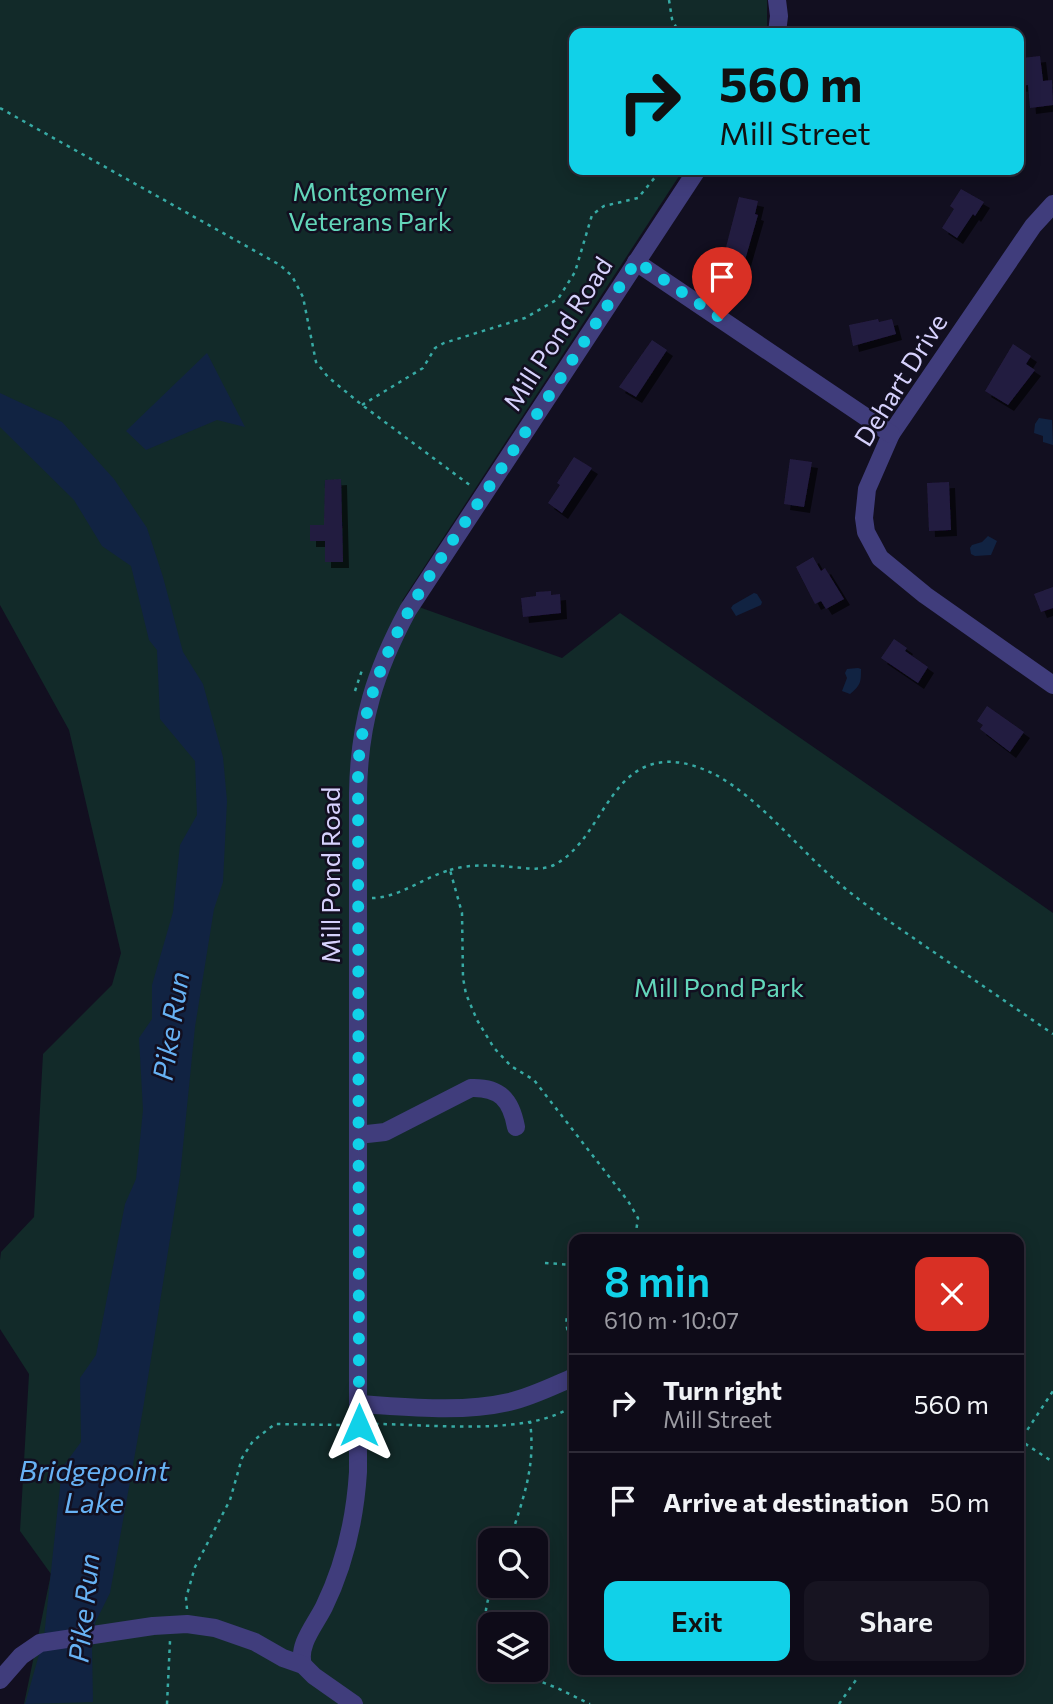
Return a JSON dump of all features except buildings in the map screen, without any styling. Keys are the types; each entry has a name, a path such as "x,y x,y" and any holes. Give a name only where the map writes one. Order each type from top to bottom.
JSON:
{"street":[{"path":"777,0 778,28"},
{"name":"Mill Pond Road","path":"303,1665 301,1650 331,1592 351,1529 358,1472 358,767 364,718 376,678 408,610 694,175"},
{"name":"Dehart Drive","path":"1053,204 1033,226 891,434 867,489 864,519 866,532 880,558 925,595 1053,685"},
{"path":"636,261 891,434"},
{"path":"358,1135 385,1132 471,1088 486,1087 506,1100 514,1114 516,1127"},
{"path":"359,1404 463,1408 489,1406 535,1394 569,1379"},
{"path":"0,1680 21,1656 40,1643 179,1624 231,1632 255,1642 283,1658 303,1665 354,1704"}],"path":[{"path":"669,0 676,28"},
{"path":"0,108 279,265 292,276 303,297 316,362 328,377 470,485 473,491"},
{"path":"362,405 423,369 435,348 525,318 558,299 575,272 592,215 604,206 638,198 657,175"},
{"path":"353,698 365,663"},
{"path":"366,898 381,898 462,866 531,870 553,865 569,854 584,837 631,775 649,765 687,762 714,774 740,791 820,867 865,905 1053,1034"},
{"path":"450,870 462,913 463,978 466,994 477,1020 494,1048 511,1066 534,1080 628,1201 638,1218 636,1234"},
{"path":"545,1263 569,1265"},
{"path":"569,1310 565,1326 569,1335"},
{"path":"1024,1434 1053,1391"},
{"path":"514,1528 528,1482 534,1448 530,1422"},
{"path":"167,1704 179,1624 195,1567 230,1500 242,1458 253,1441 275,1424 348,1425"},
{"path":"1024,1445 1053,1462"},
{"path":"839,1704 859,1675"},
{"path":"542,1682 590,1704"}],"green space":[{"path":"0,0 767,0 767,28 569,28 569,175 680,175 402,601 562,658 620,613 1053,913 1053,1704 24,1704 51,1574 20,1531 29,1374 0,1329 1,1252 34,1217 43,1054 112,985 121,953 69,730 0,605"}],"water":[{"path":"207,353 245,427 217,420 146,450 126,431"},
{"name":"Bridgepoint Lake","path":"0,393 62,422 114,479 147,528 183,652 203,684 223,757 227,801 223,882 214,909 195,1027 180,1176 143,1409 110,1593 95,1623 92,1648 93,1702 25,1704 44,1637 62,1468 81,1442 80,1378 96,1355 125,1204 136,1179 143,1110 139,1038 152,1019 152,985 173,912 180,845 197,815 195,761 160,719 157,650 149,640 131,566 102,546 74,500 0,427"},
{"path":"1039,418 1052,420 1053,445 1043,442 1043,436 1034,433"},
{"path":"988,536 997,541 991,555 971,554 972,545 982,542"},
{"path":"754,593 762,602 761,605 736,616 731,608 733,605"},
{"path":"847,669 861,669 858,686 850,694 842,691"}],"route":[{"path":"359,1425 358,767 364,718 376,678 408,610 636,261 722,319"}],"park label":[{"name":"Montgomery Veterans Park","path":"370,207"},
{"name":"Mill Pond Park","path":"719,988"}],"water label":[{"name":"Pike Run","path":"171,1026"},
{"name":"Pike Run","path":"84,1608"}]}
